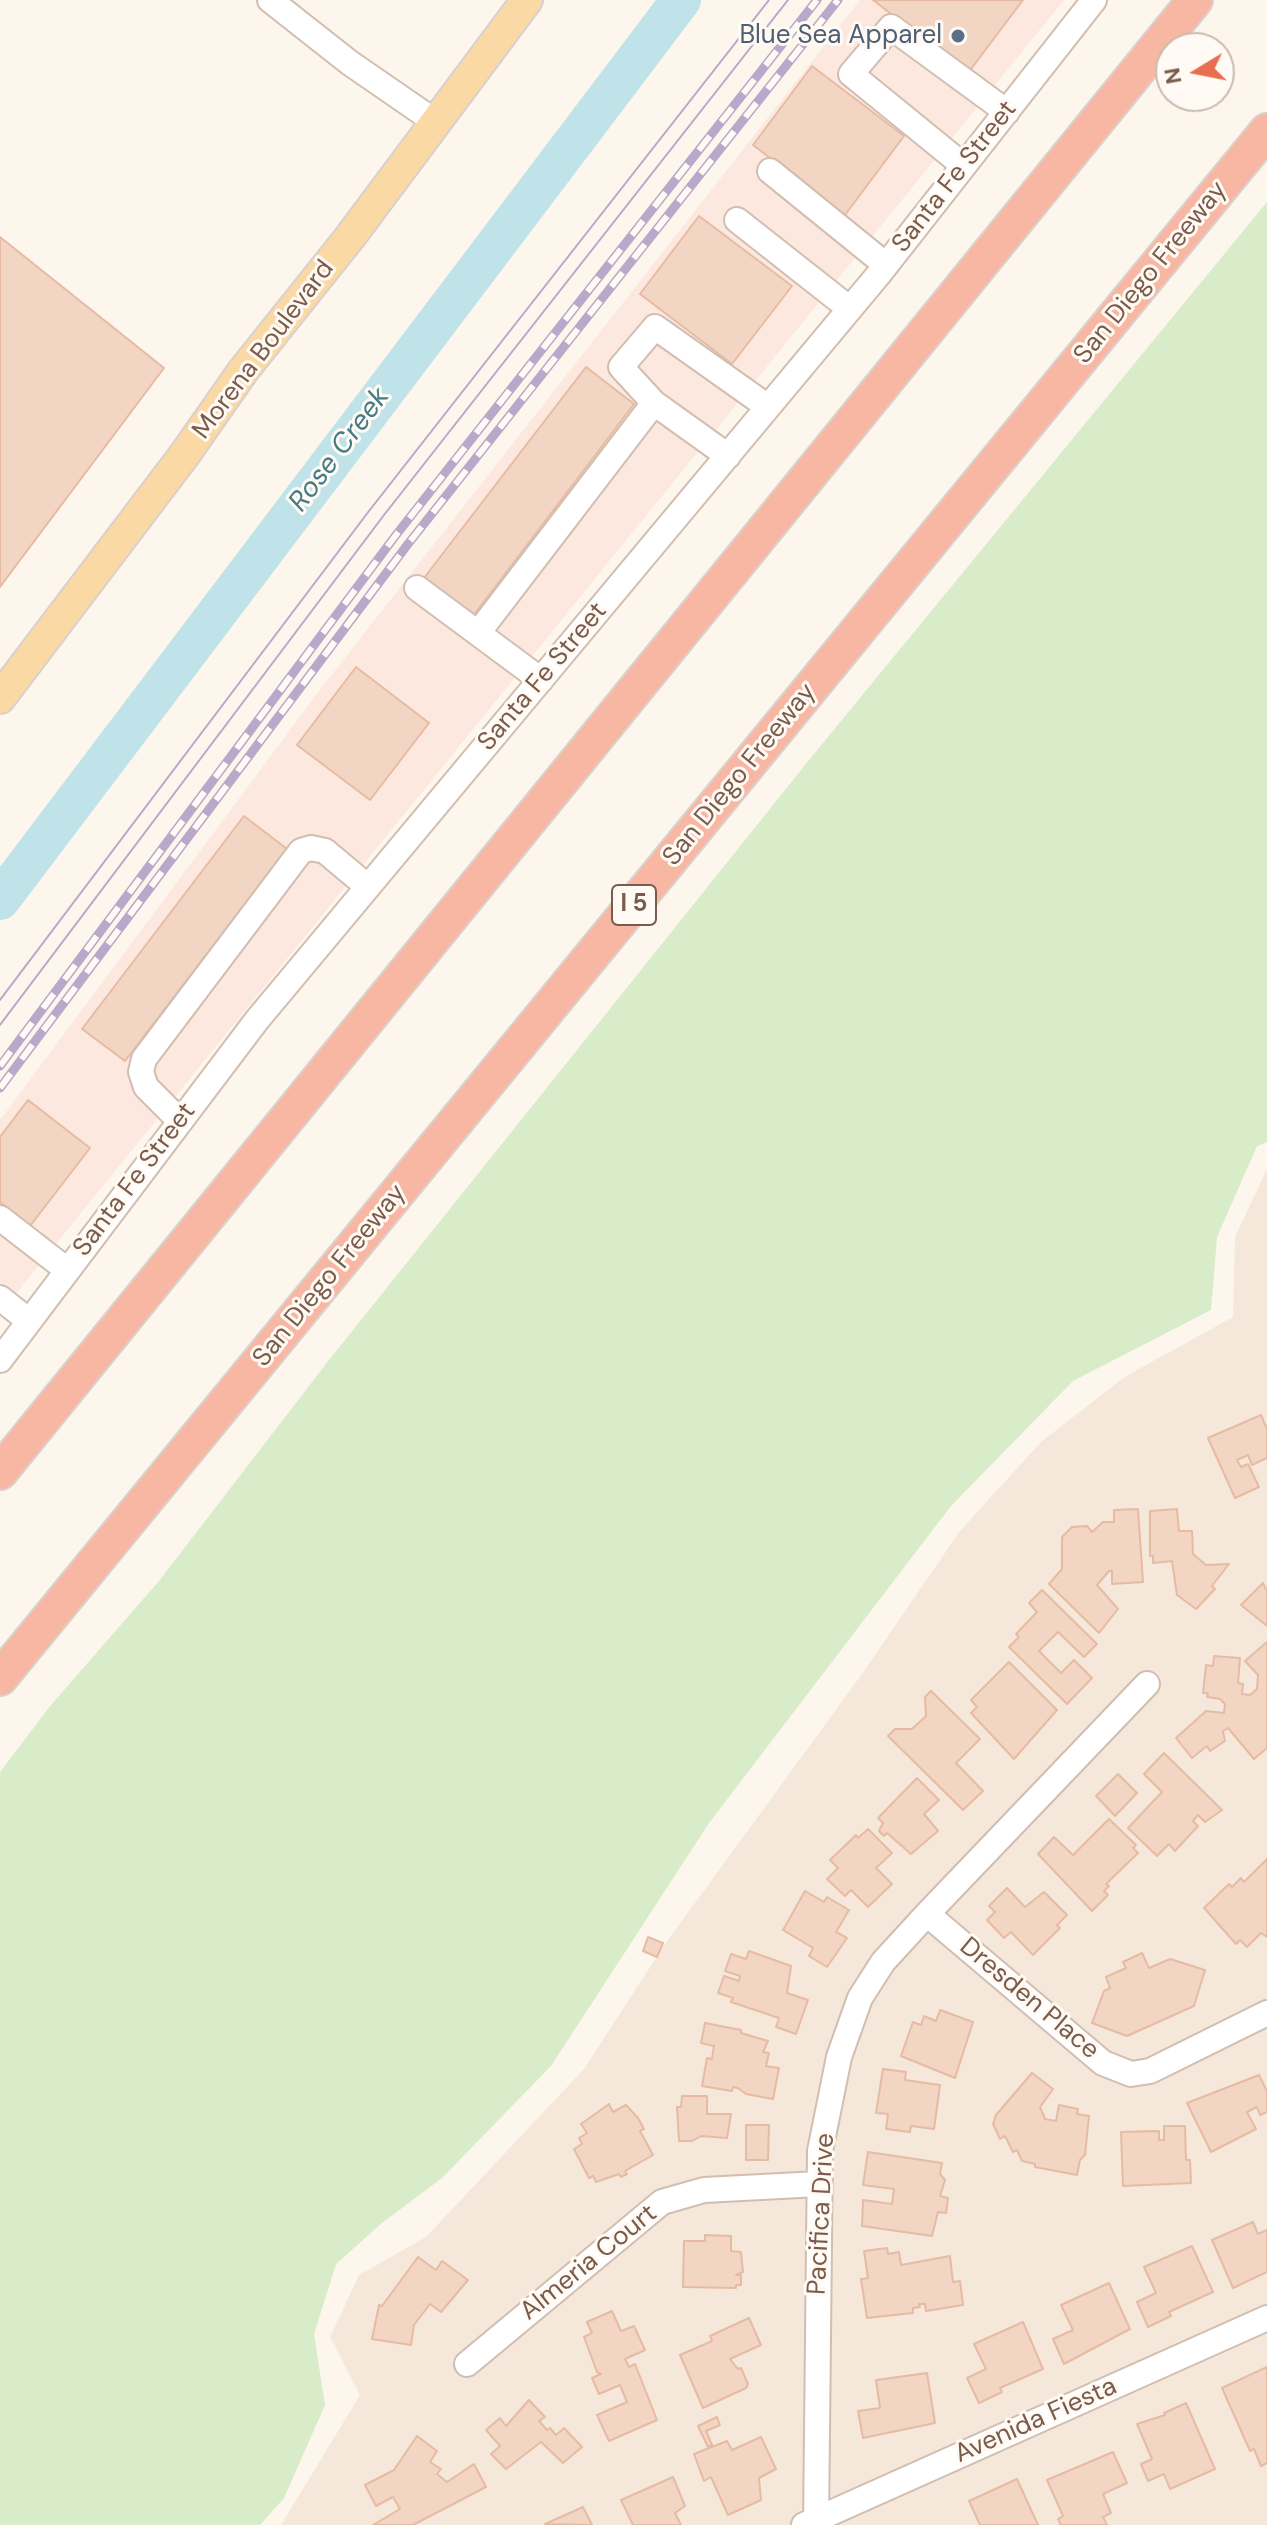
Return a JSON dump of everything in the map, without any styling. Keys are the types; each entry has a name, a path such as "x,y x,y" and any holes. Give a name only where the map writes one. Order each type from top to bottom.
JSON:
{"highway":[{"path":"0,1472 1195,0"},
{"name":"San Diego Freeway","path":"0,1678 1267,131"}],"main road":[{"name":"Morena Boulevard","path":"0,698 185,454 243,371 437,123 527,0"}],"street":[{"path":"270,0 350,63 437,123"},
{"name":"Santa Fe Street","path":"0,1360 179,1120 368,887 886,265 1094,0"},
{"path":"964,166 851,74 891,27 1007,112"},
{"path":"770,171 886,265"},
{"path":"737,220 850,309"},
{"path":"728,456 654,403 621,367 655,327 768,407"},
{"path":"478,633 654,403"},
{"path":"417,588 541,680"},
{"path":"179,1120 146,1087 141,1072 144,1059 301,851 311,848 325,851 368,887"},
{"path":"0,1218 67,1270"},
{"path":"0,1298 29,1321"},
{"name":"Pacifica Drive","path":"812,2523 820,2151 839,2057 860,1998 883,1962 1147,1684"},
{"name":"Dresden Place","path":"927,1914 1103,2063 1131,2074 1150,2071 1267,2013"},
{"name":"Almeria Court","path":"467,2364 662,2202 704,2190 819,2184"},
{"name":"Avenida Fiesta","path":"812,2523 1267,2318"}],"shaded area":[{"path":"860,0 1064,0 0,1313 0,1120 319,691"},
{"path":"1267,1169 1267,2525 281,2525 360,2395 330,2337 359,2275 426,2237 584,2069 665,1944 862,1674 960,1531 1041,1442 1126,1376 1233,1317 1235,1237"}],"green space":[{"path":"1267,202 1267,1142 1257,1146 1217,1237 1211,1310 1073,1381 951,1506 709,1823 551,2066 442,2178 382,2223 336,2264 314,2334 325,2405 284,2498 260,2525 0,2525 0,1772 51,1705 159,1581 329,1360 809,760"}],"building":[{"name":"Blue Sea Apparel","path":"873,0 1023,0 968,73"},
{"path":"812,66 904,136 845,215 753,145"},
{"path":"699,216 792,286 732,364 640,294"},
{"path":"0,237 164,368 0,587"},
{"path":"586,367 634,404 473,616 424,578"},
{"path":"356,667 429,723 370,800 297,745"},
{"path":"244,816 287,849 125,1061 82,1029"},
{"path":"28,1100 90,1148 30,1226 0,1202 0,1137"},
{"path":"1261,1415 1267,1429 1267,1458 1252,1465 1248,1455 1237,1460 1241,1467 1248,1464 1259,1487 1235,1498 1208,1438"},
{"path":"1138,1509 1143,1582 1112,1584 1112,1571 1109,1571 1097,1585 1118,1609 1099,1633 1049,1584 1062,1569 1062,1537 1072,1527 1087,1526 1092,1532 1103,1522 1114,1522 1114,1510"},
{"path":"1177,1509 1179,1531 1192,1531 1193,1554 1206,1565 1229,1564 1212,1586 1215,1589 1196,1609 1177,1595 1172,1561 1153,1563 1153,1556 1150,1556 1150,1511"},
{"path":"1263,1583 1267,1591 1267,1626 1241,1605"},
{"path":"1042,1590 1097,1644 1084,1657 1058,1632 1039,1651 1061,1673 1074,1660 1092,1678 1067,1704 1009,1647 1019,1637 1016,1634 1037,1612 1029,1603"},
{"path":"1267,1642 1267,1748 1254,1759 1228,1728 1223,1731 1225,1741 1210,1751 1207,1746 1192,1758 1176,1738 1206,1711 1224,1713 1225,1704 1220,1699 1207,1697 1208,1693 1203,1693 1206,1665 1213,1666 1214,1656 1240,1658 1238,1683 1243,1684 1242,1694 1250,1695 1257,1689 1258,1675 1245,1661"},
{"path":"1009,1662 1057,1710 1014,1759 971,1713 977,1707 971,1700"},
{"path":"931,1691 980,1739 956,1763 983,1791 963,1810 888,1736 895,1729 912,1729 926,1716 925,1697"},
{"path":"1164,1753 1222,1810 1205,1822 1198,1815 1193,1821 1198,1826 1175,1851 1169,1844 1157,1856 1128,1828 1162,1792 1144,1774"},
{"path":"1118,1774 1137,1793 1115,1816 1096,1796"},
{"path":"917,1778 939,1800 924,1814 938,1831 911,1854 887,1833 884,1836 879,1831 883,1823 878,1818"},
{"path":"1109,1819 1136,1845 1133,1848 1138,1853 1106,1884 1109,1886 1104,1891 1108,1895 1092,1911 1038,1854 1054,1837 1073,1855"},
{"path":"868,1829 892,1853 876,1868 892,1884 868,1907 851,1890 845,1896 827,1879 838,1868 830,1860 856,1835 858,1838"},
{"path":"1267,1859 1267,1937 1261,1933 1247,1947 1240,1940 1236,1944 1204,1908 1229,1884 1232,1887 1241,1878 1244,1882"},
{"path":"1007,1888 1025,1907 1044,1892 1067,1915 1057,1925 1060,1928 1033,1955 1011,1932 1004,1938 987,1920 995,1912 989,1906"},
{"path":"805,1891 824,1902 827,1897 849,1910 836,1932 847,1938 827,1967 809,1956 813,1948 783,1930"},
{"path":"648,1937 663,1943 657,1957 643,1951"},
{"path":"749,1951 791,1966 787,1993 808,2000 796,2034 776,2027 779,2018 731,2002 733,1998 718,1993 724,1976 739,1981 740,1976 725,1971 731,1954 746,1959"},
{"path":"1142,1953 1149,1968 1170,1959 1205,1970 1194,2006 1127,2036 1092,2023 1104,1991 1110,1988 1106,1977 1126,1968 1123,1962"},
{"path":"940,2010 973,2022 955,2078 901,2056 913,2022 921,2025 924,2016 936,2021"},
{"path":"705,2023 741,2030 741,2033 768,2041 763,2052 769,2053 766,2066 779,2068 773,2099 746,2094 733,2087 732,2091 702,2086 707,2058 712,2059 714,2046 701,2043"},
{"path":"883,2069 906,2072 905,2080 940,2085 934,2129 911,2126 910,2132 886,2129 888,2114 876,2113"},
{"path":"1032,2073 1053,2089 1040,2107 1045,2119 1056,2121 1059,2105 1078,2109 1077,2114 1089,2116 1085,2155 1080,2160 1077,2175 1035,2167 1035,2164 1022,2161 1005,2136 1000,2139 993,2124 996,2115"},
{"path":"1259,2075 1267,2091 1267,2112 1260,2115 1257,2107 1247,2112 1256,2129 1211,2152 1187,2103"},
{"path":"682,2096 707,2096 707,2114 731,2114 727,2138 701,2136 692,2141 679,2141 677,2107 681,2107"},
{"path":"609,2104 613,2112 626,2105 638,2118 644,2129 640,2131 653,2155 625,2171 627,2174 621,2177 619,2174 596,2182 593,2176 589,2178 574,2149 582,2144 579,2138 587,2133 581,2124"},
{"path":"746,2125 769,2125 768,2160 746,2160"},
{"path":"1164,2126 1185,2126 1186,2160 1190,2160 1191,2183 1123,2186 1121,2132 1159,2131 1159,2140 1164,2140"},
{"path":"868,2152 942,2163 940,2174 945,2180 940,2196 948,2198 946,2213 938,2212 932,2236 862,2226 863,2200 892,2204 894,2189 863,2185"},
{"path":"1253,2222 1258,2234 1267,2230 1267,2272 1233,2288 1212,2240"},
{"path":"705,2235 731,2236 731,2251 741,2252 743,2272 736,2275 741,2275 741,2285 736,2285 736,2288 683,2287 684,2241 705,2241"},
{"path":"1192,2246 1213,2292 1169,2312 1171,2316 1148,2327 1137,2302 1156,2293 1144,2267"},
{"path":"887,2248 888,2254 899,2252 901,2265 950,2256 953,2282 960,2281 963,2305 926,2311 925,2304 919,2304 920,2307 913,2308 913,2313 867,2318 861,2279 868,2278 864,2251"},
{"path":"418,2257 436,2270 442,2261 468,2280 441,2312 430,2304 414,2325 411,2345 372,2339 379,2305 382,2306"},
{"path":"1109,2283 1130,2329 1064,2364 1053,2339 1073,2330 1061,2305"},
{"path":"612,2311 621,2331 634,2326 645,2350 625,2359 629,2367 635,2364 657,2420 609,2441 597,2415 627,2402 620,2385 599,2394 592,2378 601,2374 597,2372 584,2337 592,2333 587,2322"},
{"path":"749,2318 761,2345 730,2359 738,2369 741,2368 748,2384 746,2388 703,2408 680,2355 712,2341 710,2336"},
{"path":"1023,2322 1043,2369 1000,2388 1002,2392 979,2403 967,2378 986,2369 974,2344"},
{"path":"1267,2367 1267,2463 1261,2466 1254,2449 1250,2451 1222,2388"},
{"path":"927,2373 935,2423 863,2438 858,2411 880,2408 876,2380"},
{"path":"529,2400 545,2417 539,2421 547,2430 550,2428 556,2435 564,2428 582,2447 563,2463 541,2442 506,2469 491,2454 500,2446 486,2430 500,2418 506,2426"},
{"path":"1186,2403 1215,2469 1170,2489 1164,2474 1148,2481 1141,2464 1152,2459 1137,2424 1165,2415"},
{"path":"717,2417 720,2425 706,2431 712,2445 708,2447 698,2426"},
{"path":"417,2436 437,2451 430,2462 441,2469 437,2474 447,2482 474,2464 486,2487 413,2525 373,2525 400,2509 393,2497 376,2506 365,2485 394,2470"},
{"path":"761,2437 776,2469 759,2478 761,2500 728,2515 711,2477 704,2481 694,2454 727,2441 732,2450"},
{"path":"1113,2452 1127,2483 1103,2494 1111,2513 1103,2517 1107,2525 1061,2525 1058,2519 1063,2516 1047,2480"},
{"path":"673,2477 685,2506 675,2513 681,2525 633,2525 621,2500"},
{"path":"1017,2479 1038,2525 980,2525 969,2501"},
{"path":"583,2507 592,2525 545,2524"}],"waterway":[{"name":"Rose Creek","path":"0,900 681,0"}],"tram line":[{"path":"0,1000 369,511 769,0"},
{"path":"0,1025 384,515 788,0"}],"railway":[{"path":"0,1066 396,535 817,0"},
{"path":"0,1088 408,544 838,0"}],"place":[{"name":"Blue Sea Apparel","path":"958,36"}]}
